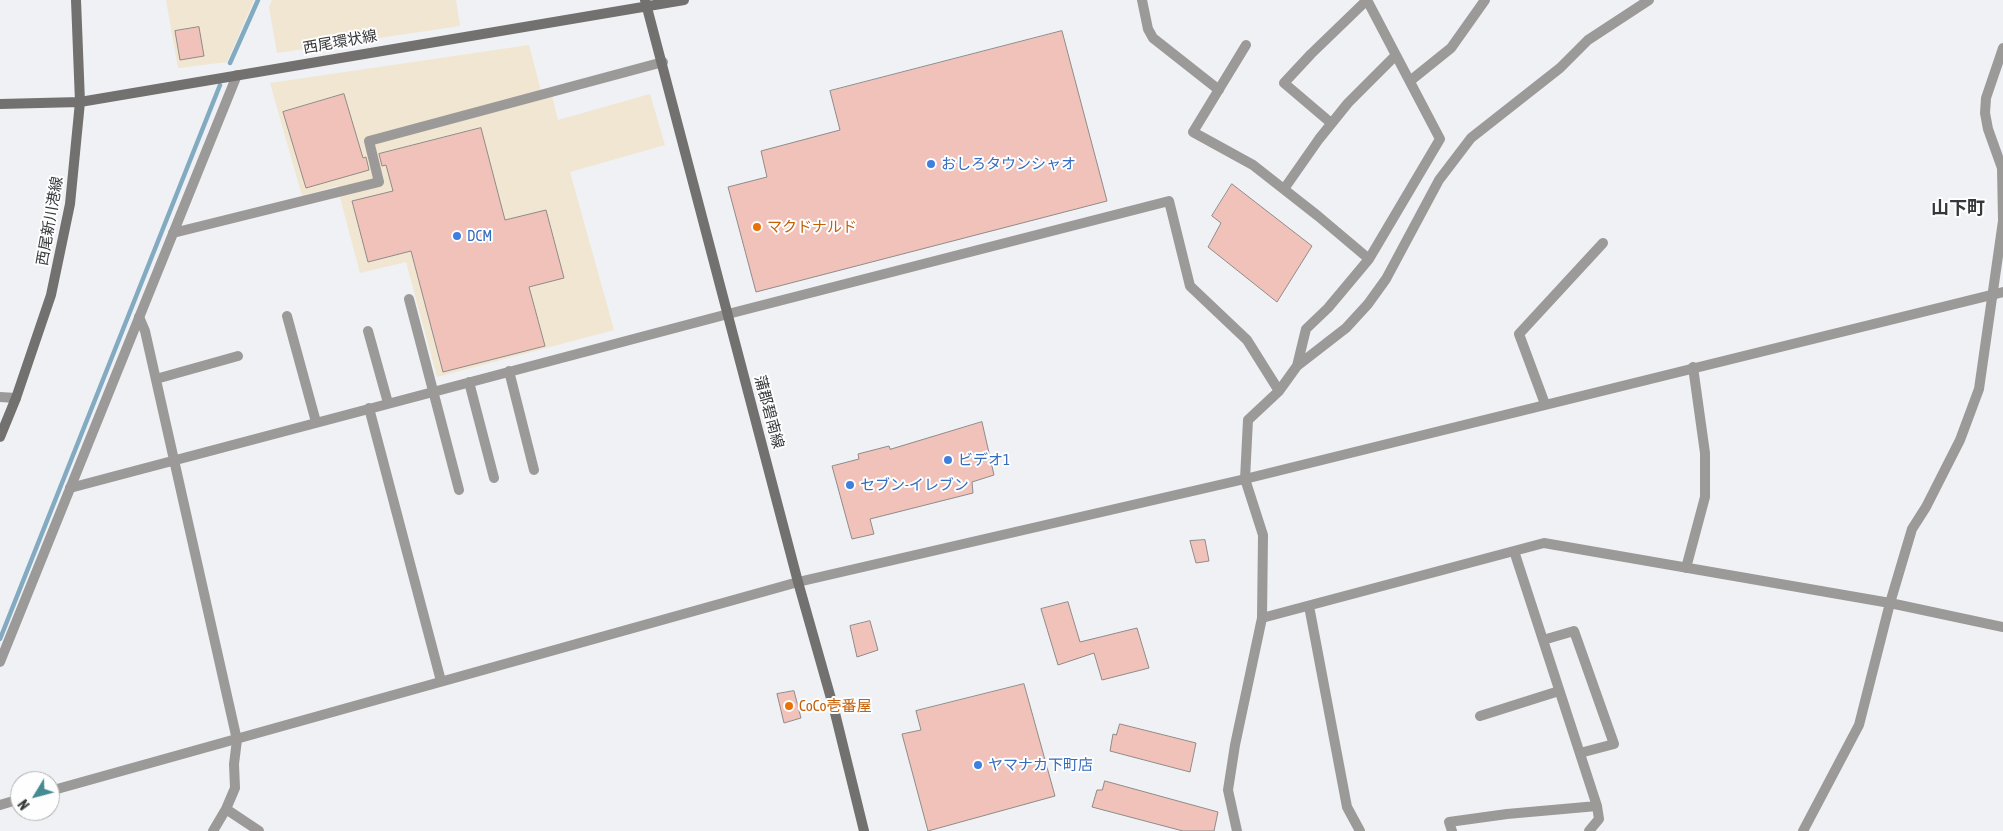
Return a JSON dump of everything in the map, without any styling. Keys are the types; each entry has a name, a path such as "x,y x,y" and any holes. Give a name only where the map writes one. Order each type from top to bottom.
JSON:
{"main road":[{"name":"西尾新川港線","path":"0,437 16,398 51,295 70,204 80,102 76,0"},
{"name":"西尾環状線","path":"0,104 80,102 646,3 684,0"},
{"name":"蒲郡碧南線","path":"646,3 798,582 834,709 864,831"}],"street":[{"path":"1142,0 1148,29 1153,38 1219,90"},
{"path":"1297,366 1306,329 1328,308 1369,259 1385,228 1440,139 1367,0 1284,83 1332,123"},
{"path":"1410,81 1451,48 1485,0"},
{"path":"1237,831 1228,790 1235,745 1262,618 1262,535 1245,479 1248,420 1279,391 1297,366 1346,328 1368,304 1386,279 1439,180 1471,138 1560,68 1588,40 1649,0"},
{"path":"1246,45 1193,132 1253,166 1369,259"},
{"path":"1803,831 1859,726 1890,603 1912,529 1926,507 1960,440 1979,389 1991,294 2003,221 2002,168 1988,129 1985,113 1986,98 2003,48"},
{"path":"1284,189 1348,102 1396,56"},
{"path":"173,233 379,182 368,141 663,62"},
{"path":"0,662 237,75"},
{"path":"70,488 509,371 1169,201 1190,286 1247,340 1279,391"},
{"path":"1545,404 1519,334 1603,242"},
{"path":"60,788 798,582 1245,479 2003,292"},
{"path":"409,299 459,490"},
{"path":"286,316 316,422"},
{"path":"139,317 145,330 237,740 234,764 235,788 226,809 213,831"},
{"path":"368,330 388,403"},
{"path":"156,380 238,356"},
{"path":"1686,568 1705,496 1705,453 1694,367"},
{"path":"509,371 534,470"},
{"path":"469,382 494,478"},
{"path":"0,397 16,398"},
{"path":"369,408 441,681"},
{"path":"1262,618 1544,543 1890,603 2003,626"},
{"path":"1514,551 1597,806 1598,819 1589,831"},
{"path":"1309,606 1347,807 1360,831"},
{"path":"1543,640 1574,631 1614,744 1580,753"},
{"path":"1480,716 1560,691"},
{"path":"1452,831 1449,822 1507,814 1597,806"},
{"path":"226,809 259,831"}],"shaded area":[{"path":"166,0 254,0 227,62 178,68"},
{"path":"272,0 456,0 460,26 277,53 269,7"},
{"path":"529,45 543,98 552,96 558,120 650,94 665,145 570,172 614,330 437,377 406,262 360,273 337,186 302,196 270,83"}],"building":[{"path":"199,27 204,56 180,60 175,31"},
{"name":"おしろタウンシャオ","path":"1062,31 1107,201 756,292 728,187 767,177 761,151 840,130 830,91"},
{"path":"344,94 363,158 366,157 369,170 306,188 283,112"},
{"name":"DCM","path":"481,128 505,220 546,210 564,278 529,287 545,346 443,372 411,251 368,262 352,201 393,191 386,165 382,166 379,154"},
{"path":"1232,184 1312,246 1277,302 1208,247 1221,223 1212,216"},
{"path":"982,422 994,475 972,482 973,493 870,519 874,534 852,539 832,466 859,459 858,454 889,446 890,449"},
{"path":"1205,540 1209,561 1196,563 1190,541"},
{"path":"1068,602 1080,642 1137,628 1149,668 1102,680 1094,653 1058,665 1041,609"},
{"path":"870,621 878,650 857,657 850,626"},
{"name":"ヤマナカ下町店","path":"1024,684 1055,796 928,831 902,734 921,730 916,711"},
{"name":"CoCo壱番屋","path":"794,691 801,718 784,723 777,694"},
{"path":"1120,724 1196,743 1190,772 1110,751 1113,734 1116,735"},
{"path":"1105,781 1218,812 1214,831 1183,831 1092,807 1097,790 1102,790"}],"waterway":[{"path":"230,63 258,0"},
{"path":"0,639 220,85"}],"place":[{"name":"おしろタウンシャオ","path":"931,164"},
{"name":"マクドナルド","path":"757,227"},
{"name":"DCM","path":"457,236"},
{"name":"ビデオ1","path":"948,460"},
{"name":"セブン-イレブン","path":"850,485"},
{"name":"CoCo壱番屋","path":"789,706"},
{"name":"ヤマナカ下町店","path":"978,765"}],"district":[{"name":"山下町","path":"1958,208"}]}
